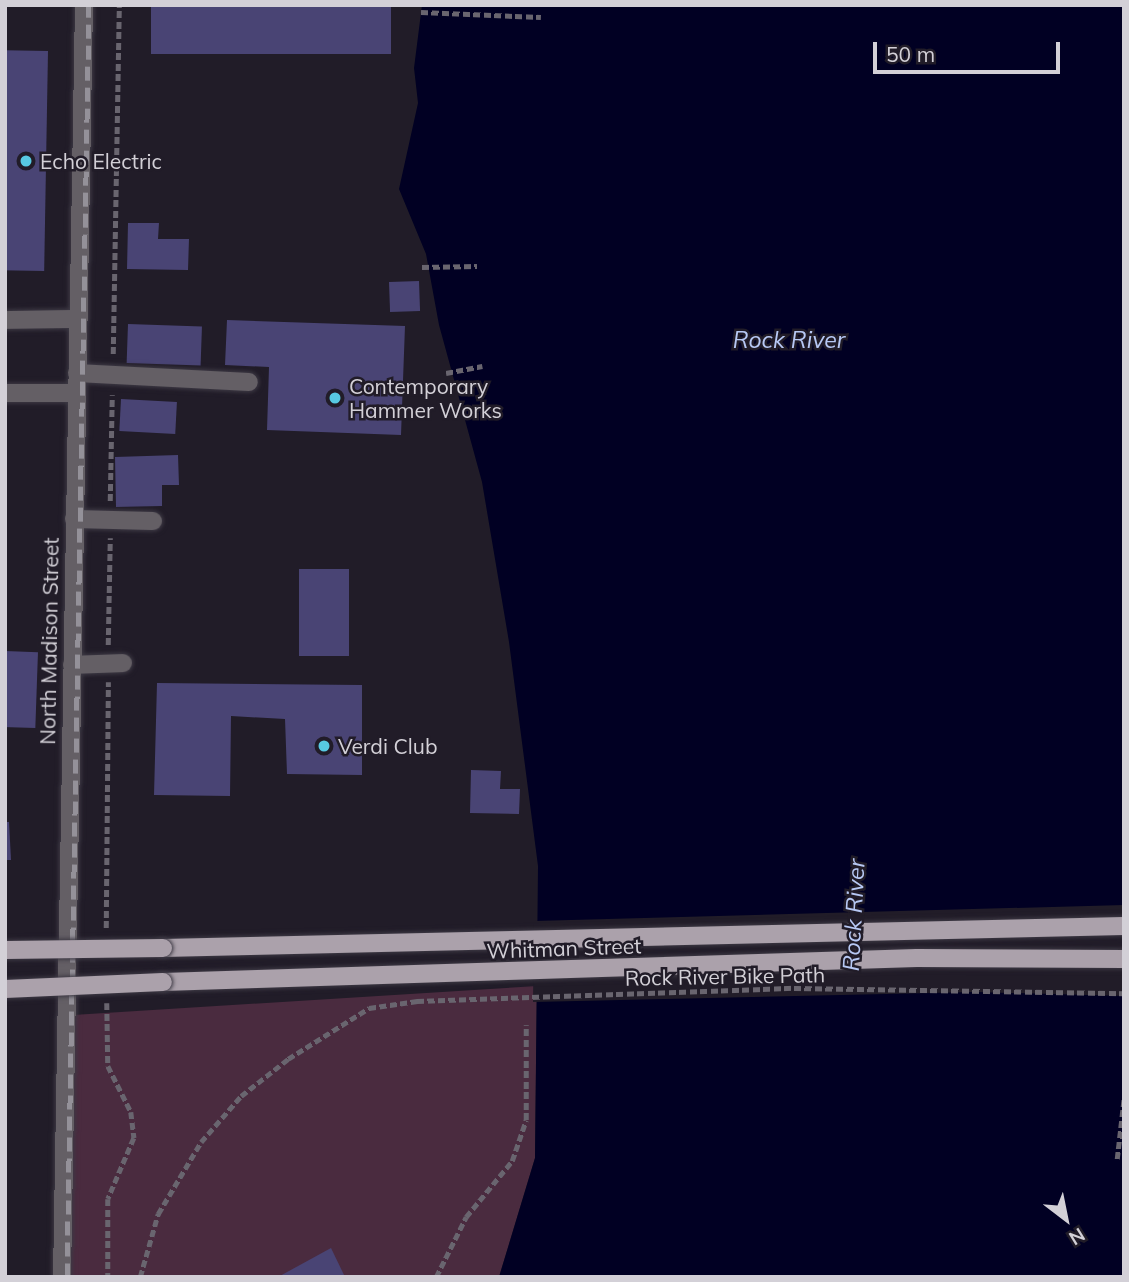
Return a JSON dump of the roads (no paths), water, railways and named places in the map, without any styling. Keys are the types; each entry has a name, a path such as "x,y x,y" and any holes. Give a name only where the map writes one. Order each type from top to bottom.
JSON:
{"main road":[{"name":"Whitman Street","path":"5,950 1124,926"},
{"name":"Whitman Street","path":"5,989 917,958 1124,959"}],"street":[{"name":"North Madison Street","path":"62,1277 84,5"},
{"path":"5,320 78,319"},
{"path":"77,373 249,382"},
{"path":"5,393 77,393"},
{"path":"74,519 153,521"},
{"path":"72,665 115,664"}],"water":[{"name":"Rock River","path":"422,5 1124,5 1124,1277 499,1277 535,1158 538,866 509,642 482,482 439,325 426,254 399,189 418,103 414,68"}],"railway":[{"path":"67,1277 89,5"}],"place":[{"name":"Echo Electric","path":"26,161"},
{"name":"Contemporary Hammer Works","path":"335,398"},
{"name":"Verdi Club","path":"324,746"}]}
